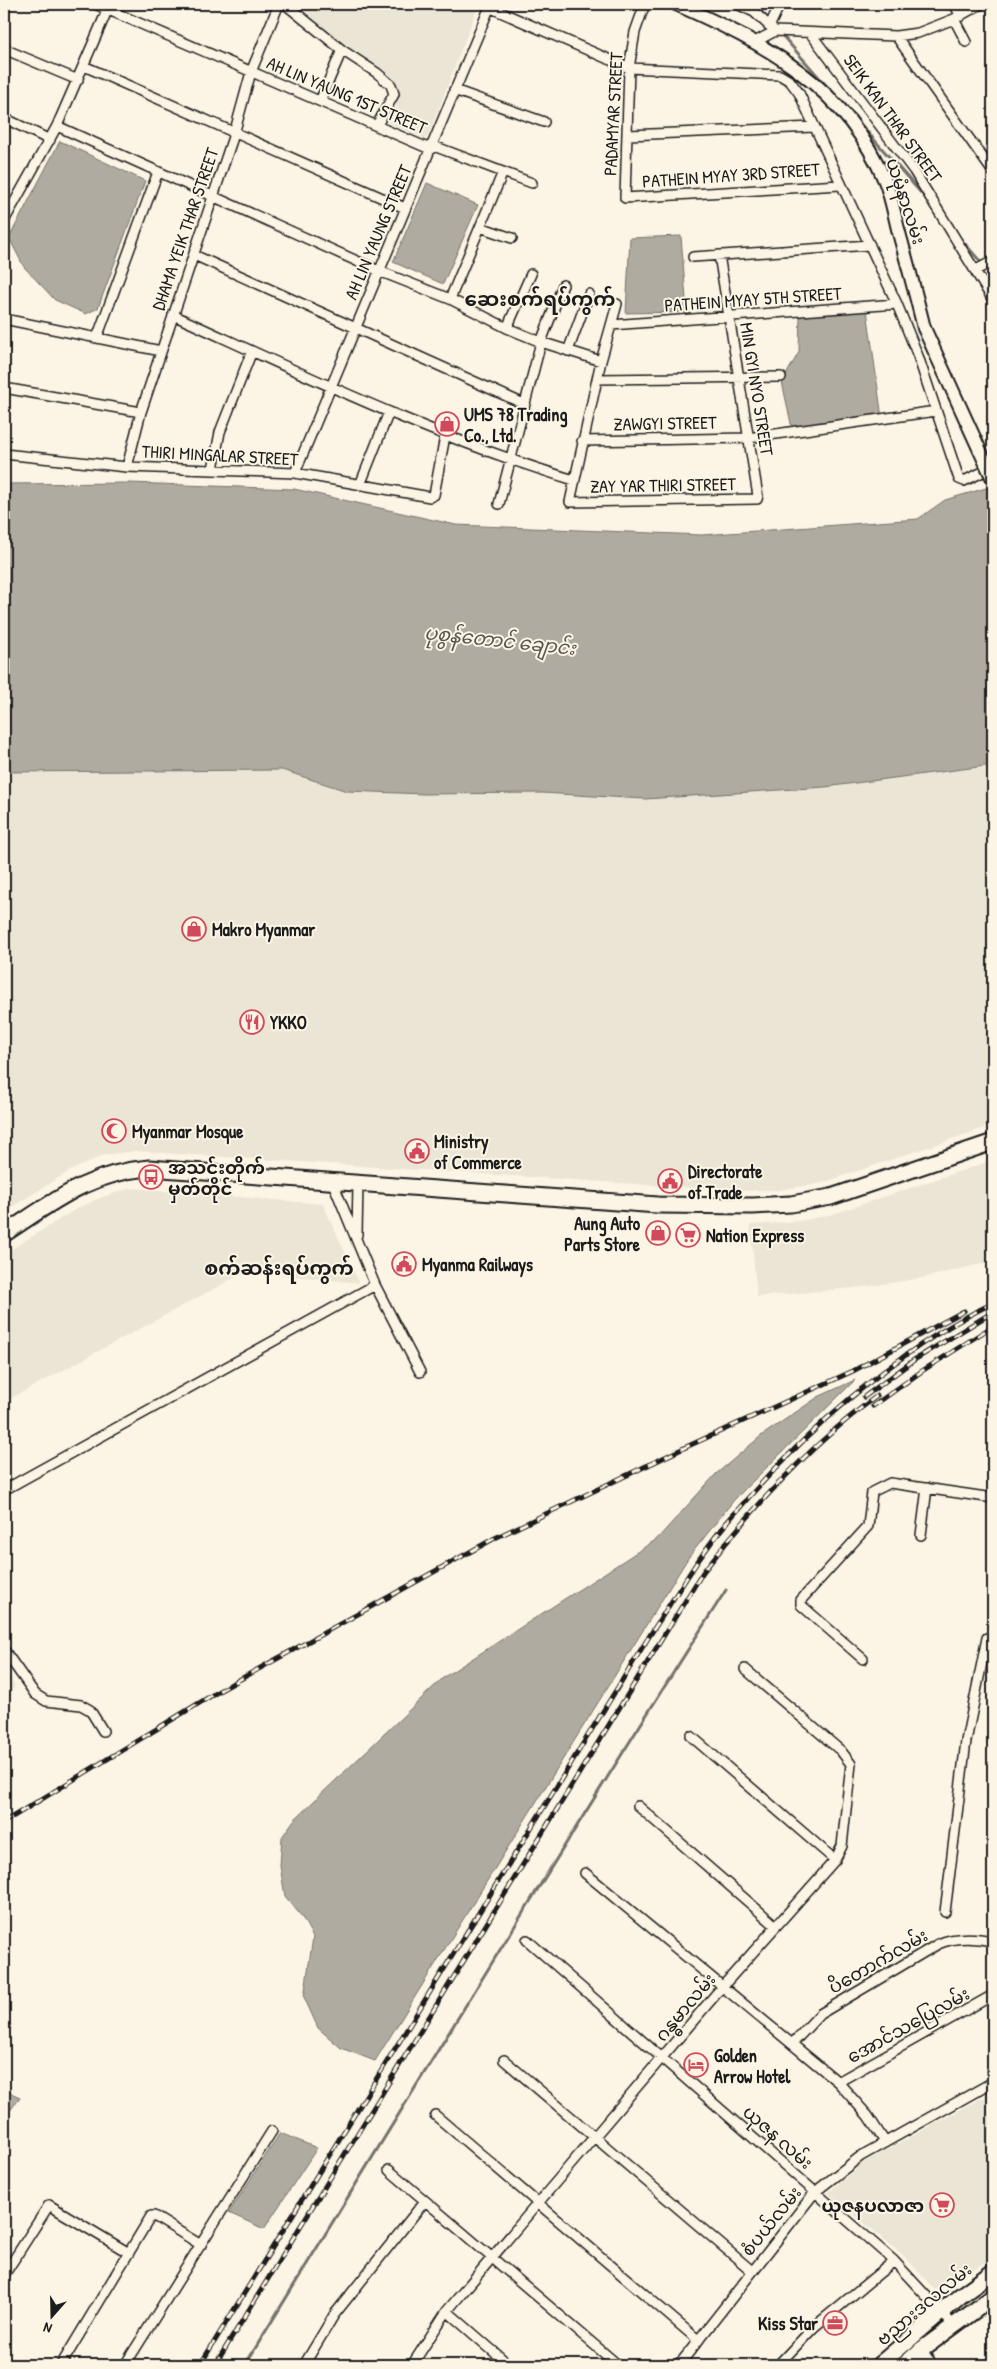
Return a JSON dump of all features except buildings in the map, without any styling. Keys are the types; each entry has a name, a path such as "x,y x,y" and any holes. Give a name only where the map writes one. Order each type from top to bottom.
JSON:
{"main road":[{"name":"ယမုံနာလမ်း","path":"676,4 755,42 787,61 819,87 845,114 870,151 885,182 924,328 993,480"},
{"path":"4,1234 65,1193 93,1179 124,1170 149,1168 333,1183 658,1205 753,1206 791,1204 831,1197 993,1142"},
{"name":"ဗညားဒလလမ်း","path":"879,2365 960,2296 993,2272"},
{"name":"ဗညားဒလလမ်း","path":"904,2365 921,2350 991,2303"}],"street":[{"name":"AH LIN YAUNG 1ST STREET","path":"95,4 109,6 252,72 377,125 431,147 532,183"},
{"name":"DHAMA YEIK THAR STREET","path":"127,467 141,412 214,197 252,72 279,4"},
{"path":"284,4 342,50 378,73 391,85 394,94 377,125"},
{"name":"PADAMYAR STREET","path":"625,198 629,68 635,32 645,4"},
{"path":"737,4 754,12 773,28 811,34 896,36 928,30 957,18 981,4"},
{"path":"755,42 773,28 780,4"},
{"path":"954,4 966,42"},
{"path":"490,5 629,68 780,75 790,81 799,93 897,304 918,356 959,479 964,481 993,467"},
{"name":"AH LIN YAUNG STREET","path":"295,473 490,5"},
{"path":"4,221 57,126 109,6"},
{"name":"SEIK KAN THAR STREET","path":"811,34 914,171 993,300"},
{"path":"896,36 993,172"},
{"path":"4,49 78,80"},
{"path":"320,101 342,50"},
{"path":"787,61 790,81"},
{"path":"84,66 234,134 405,208"},
{"path":"454,90 544,122"},
{"path":"4,118 50,140"},
{"path":"57,126 379,271 450,299 507,328 540,342 601,361"},
{"path":"628,135 814,127"},
{"path":"97,338 158,172"},
{"path":"450,299 503,172"},
{"name":"PATHEIN MYAY 3RD STREET","path":"625,198 840,184"},
{"path":"480,227 512,238"},
{"path":"693,257 870,246"},
{"path":"194,255 524,404"},
{"name":"MIN GYI NYO STREET","path":"719,255 740,378 757,499"},
{"path":"976,270 993,261"},
{"path":"507,328 531,274"},
{"path":"499,504 540,342 563,286"},
{"path":"568,351 589,294"},
{"path":"173,315 330,387 445,436 509,460 574,480 596,380 617,304"},
{"name":"PATHEIN MYAY 5TH STREET","path":"611,325 729,318 897,304"},
{"path":"4,319 161,351"},
{"path":"213,469 220,432 252,351"},
{"path":"596,380 780,376"},
{"path":"4,388 141,412"},
{"name":"ZAWGYI STREET","path":"582,441 748,438 936,411"},
{"path":"360,485 389,412"},
{"name":"THIRI MINGALAR STREET","path":"4,454 127,467 295,473 432,497 445,436"},
{"name":"ZAY YAR THIRI STREET","path":"574,480 570,502 757,499"},
{"path":"333,1183 375,1285 420,1372"},
{"path":"357,1240 358,1184"},
{"path":"4,1490 375,1285"},
{"path":"863,1659 801,1605 801,1600 868,1526 872,1492 876,1488 890,1483 993,1498"},
{"path":"921,1535 927,1488"},
{"path":"945,1912 966,1741 987,1638 993,1637"},
{"path":"4,1650 35,1694 46,1701 81,1705 90,1710 104,1731"},
{"name":"ဂန္ဓမာလမ်း","path":"412,2365 447,2311 593,2137 835,1860 842,1846 851,1764 841,1751 745,1669"},
{"path":"691,1736 835,1860"},
{"path":"638,1806 776,1926"},
{"path":"586,1872 722,1988 838,2082 868,2116 884,2142"},
{"name":"ပိတောက်လမ်း","path":"792,2044 820,2014 938,1944 952,1938 980,1938 993,1941"},
{"name":"ယုဇန လမ်း","path":"527,1940 894,2260 955,2326"},
{"name":"အောင်သပြေလမ်း","path":"838,2082 993,1995"},
{"path":"504,2060 752,2271"},
{"name":"စံပယ်လမ်း","path":"679,2365 815,2192 850,2164 884,2142 993,2082"},
{"path":"435,2115 698,2340"},
{"path":"125,2365 272,2131"},
{"path":"389,2170 618,2365"},
{"path":"304,2365 334,2315 425,2201"},
{"path":"4,2275 49,2205 129,2253"},
{"path":"61,2365 152,2216 201,2245"},
{"path":"778,2365 814,2327 894,2260"},
{"path":"447,2311 509,2365"},
{"path":"921,2350 933,2365"}],"shaded area":[{"path":"298,4 479,4 427,139 388,123 395,110 398,95 395,83 335,39"},
{"path":"993,765 993,1125 822,1183 779,1190 740,1191 135,1151 104,1155 68,1172 4,1212 4,772 282,770 347,791 424,794 542,793"},
{"path":"993,1160 993,1261 923,1278 864,1287 757,1297 750,1225 800,1221 833,1214"},
{"path":"131,1188 323,1204 359,1283 247,1271 4,1402 4,1254 76,1209 102,1197"},
{"path":"4,1666 15,1687 4,1699"},
{"name":"ယုဇနပလာဇာ","path":"993,2092 993,2258 935,2290 904,2256 828,2193 861,2164"}],"water":[{"path":"60,141 145,181 98,308 86,314 55,300 24,267 9,238"},
{"path":"427,183 478,205 443,284 393,262"},
{"path":"681,236 687,312 626,313 630,238"},
{"path":"867,310 882,418 792,428 782,382 799,352 800,316"},
{"name":"ပုစွန်တောင် ချောင်း","path":"130,483 294,489 456,525 702,535 918,519 945,500 993,486 993,765 825,787 645,799 542,793 424,794 347,791 282,770 4,772 4,484"},
{"path":"855,1380 734,1500 688,1558 375,2061 341,2048 318,2028 304,1997 313,1937 302,1917 285,1896 280,1866 282,1837 294,1820 444,1677 657,1539 716,1474 761,1436 818,1397"},
{"path":"4,2090 20,2097 4,2119"},
{"path":"280,2133 317,2148 264,2229 229,2213"}],"waterway":[{"path":"755,4 769,20"},
{"path":"781,34 831,91"},
{"path":"855,118 929,202"},
{"path":"959,237 993,276"},
{"path":"245,2365 544,1879 726,1590"}],"railway":[{"path":"200,2365 650,1635 708,1547 729,1520 786,1457 850,1398 920,1345 993,1303"},
{"path":"4,1822 219,1691 495,1538 686,1447 853,1371 964,1311"},
{"path":"864,1397 914,1360 993,1312"},
{"path":"873,1406 922,1371 993,1326"},
{"path":"215,2365 703,1572 742,1524 784,1478 829,1435 877,1396"}],"place":[{"name":"UMS 78 Trading Co., Ltd.","path":"447,424"},
{"name":"Makro Myanmar","path":"194,929"},
{"name":"YKKO","path":"252,1022"},
{"name":"Myanmar Mosque","path":"114,1131"},
{"name":"Ministry of Commerce","path":"417,1151"},
{"name":"အသင်းတိုက် မှတ်တိုင်","path":"151,1177"},
{"name":"Directorate of Trade","path":"670,1181"},
{"name":"Aung Auto Parts Store","path":"658,1233"},
{"name":"Nation Express","path":"688,1235"},
{"name":"Myanma Railways","path":"404,1264"},
{"name":"Golden Arrow Hotel","path":"696,2065"},
{"name":"ယုဇနပလာဇာ","path":"942,2205"},
{"name":"Kiss Star","path":"835,2323"}],"district":[{"name":"ဆေးစက်ရပ်ကွက်","path":"540,298"},
{"name":"စက်ဆန်းရပ်ကွက်","path":"279,1267"}]}
